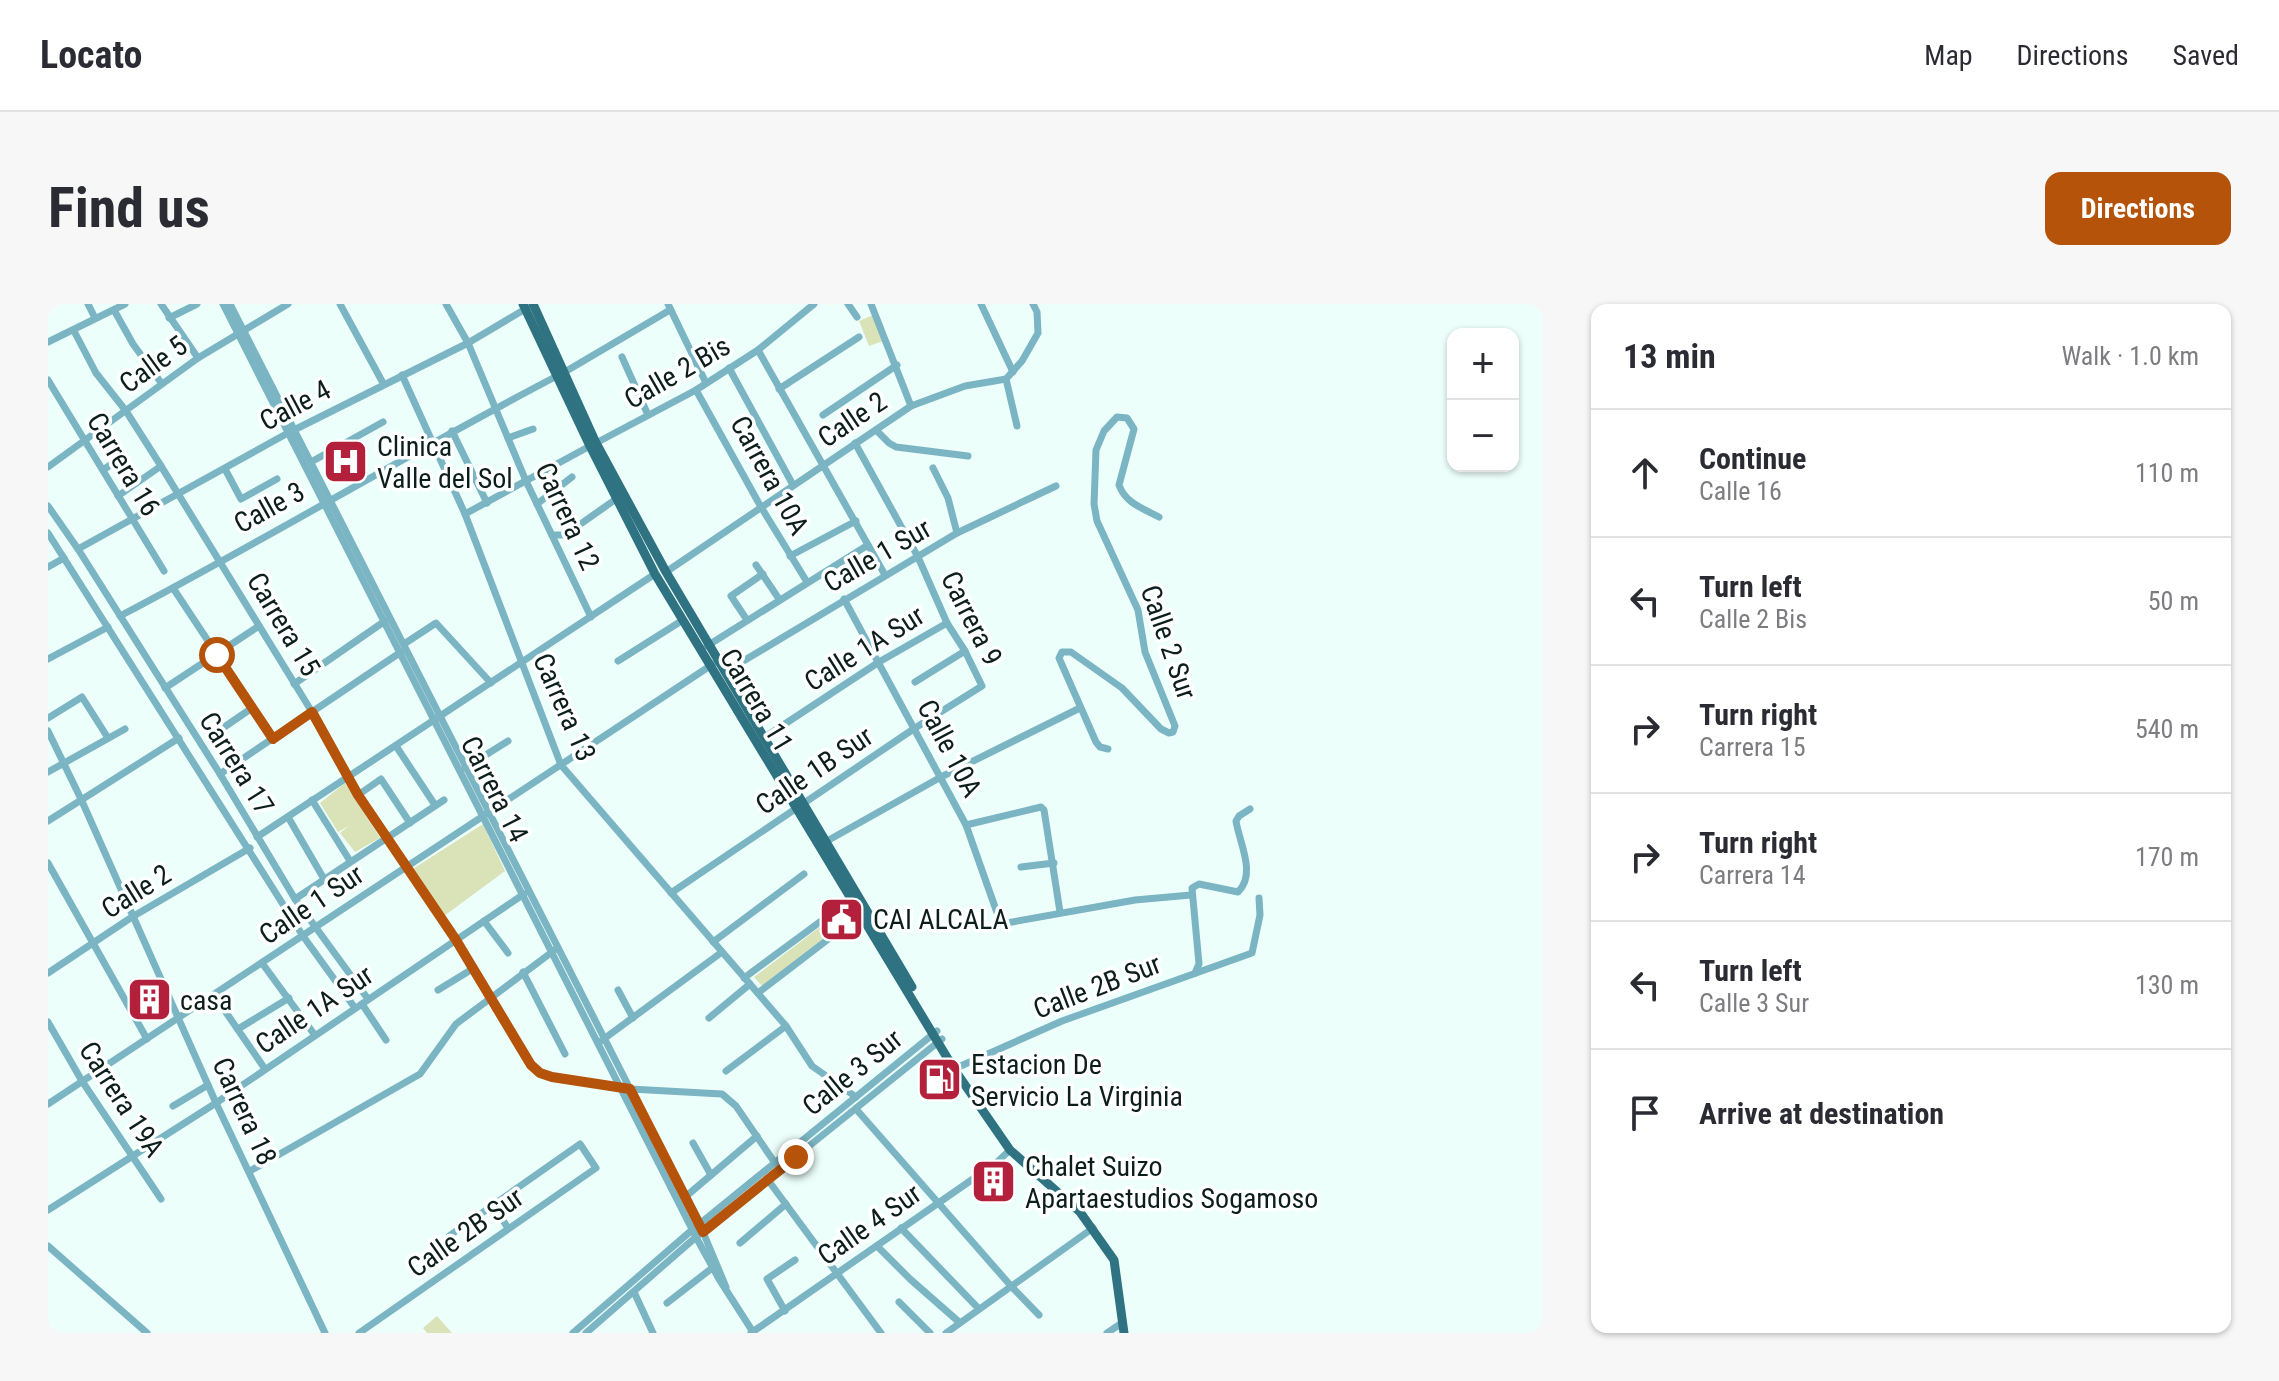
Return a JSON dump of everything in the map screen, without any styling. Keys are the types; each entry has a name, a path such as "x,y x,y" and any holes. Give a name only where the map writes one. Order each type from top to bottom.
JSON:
{"main road":[{"name":"Carrera 11","path":"530,305 616,499 655,574 683,620 705,648"},
{"name":"Carrera 11","path":"593,445 666,572 705,648 979,1104 1010,1150 1080,1212 1114,1260 1123,1328"},
{"name":"Carrera 11","path":"714,663 725,672 765,737 800,806 827,841 861,914 938,1037"}],"street":[{"path":"88,304 95,318"},
{"path":"49,340 74,331 125,304"},
{"path":"161,304 198,358"},
{"path":"169,318 197,304"},
{"name":"Carrera 14","path":"223,304 328,500 555,950 630,1089 698,1231"},
{"name":"Carrera 14","path":"230,304 240,331"},
{"name":"Calle 5","path":"48,467 198,358 288,304"},
{"path":"340,304 383,383"},
{"name":"Carrera 12","path":"446,304 468,343 526,481 591,617"},
{"name":"Calle 2 Bis","path":"465,514 696,390 758,350 814,304"},
{"path":"848,304 857,317"},
{"path":"871,304 911,406"},
{"path":"981,304 1013,372"},
{"path":"1017,426 1006,379 1022,361 1038,333 1037,312 1033,304"},
{"name":"Calle 4","path":"78,549 290,432 468,343 530,305"},
{"path":"669,307 706,383"},
{"name":"Calle 3","path":"120,616 560,374 669,307"},
{"path":"114,310 133,344 162,384"},
{"name":"Carrera 15","path":"74,331 96,373 126,411 219,560 312,712 358,795 492,996 531,1065 540,1073 552,1077 630,1089 722,1094 736,1106 775,1163"},
{"path":"779,389 859,337"},
{"path":"758,350 885,575"},
{"path":"622,357 648,415"},
{"path":"823,415 897,365"},
{"path":"729,368 793,485"},
{"name":"Carrera 13","path":"402,375 465,514 561,765 786,1026 812,1066 856,1097"},
{"name":"Calle 2","path":"666,572 911,406 965,386 1006,379"},
{"name":"Carrera 16","path":"48,380 164,571"},
{"name":"Carrera 10A","path":"696,390 807,582"},
{"name":"Calle 2 Sur","path":"1080,708 1059,658 1062,652 1071,652 1122,688 1161,729 1169,733 1175,726 1145,652 1138,610 1097,521 1094,504 1096,450 1104,431 1117,417 1127,418 1134,429 1119,485 1122,494 1128,501 1159,517"},
{"path":"311,462 383,422"},
{"path":"508,438 533,429"},
{"path":"876,430 896,447 968,456"},
{"path":"452,431 487,503"},
{"name":"Carrera 14","path":"290,432 311,462 385,621 402,648"},
{"name":"Carrera 9","path":"855,443 918,557 947,623 982,686"},
{"path":"103,470 119,459"},
{"path":"118,496 161,466"},
{"path":"933,468 948,498 957,533"},
{"path":"225,469 241,499 277,479"},
{"path":"537,504 572,477"},
{"name":"Calle 1 Sur","path":"725,672 957,533 1056,486"},
{"path":"552,535 565,535 616,499"},
{"name":"Carrera 17","path":"48,506 362,1003"},
{"path":"790,556 856,521"},
{"name":"Carrera 17","path":"48,533 303,936 362,1003"},
{"path":"705,648 868,545"},
{"path":"48,567 64,558"},
{"path":"756,565 779,599"},
{"path":"257,837 655,574"},
{"path":"747,620 731,596 763,574"},
{"path":"173,588 273,739"},
{"name":"Calle 10A","path":"844,599 966,825 1001,924 1060,912"},
{"path":"618,661 683,620"},
{"path":"294,684 385,621"},
{"path":"220,774 436,623 491,683"},
{"name":"Calle 1A Sur","path":"765,737 879,662 947,623"},
{"path":"165,688 259,626"},
{"path":"48,659 108,627"},
{"path":"915,682 965,651"},
{"name":"Calle 1 Sur","path":"48,1104 714,663"},
{"name":"Calle 1B Sur","path":"671,893 982,686"},
{"path":"48,718 82,697 108,738"},
{"path":"220,730 252,708"},
{"path":"827,841 941,777 1080,708 1096,742 1108,749"},
{"name":"Carrera 14","path":"438,718 486,815"},
{"path":"48,772 125,729"},
{"name":"Carrera 18","path":"48,731 216,1103 325,1333"},
{"path":"48,821 179,738"},
{"path":"465,768 508,741"},
{"path":"396,746 435,805"},
{"path":"358,795 381,779 410,823"},
{"path":"312,800 350,861"},
{"path":"295,899 444,800"},
{"path":"966,825 1041,807 1054,863 1060,912 1186,895 1199,884 1238,892 1242,890 1245,853 1236,821 1250,809"},
{"path":"288,817 324,879"},
{"name":"Calle 2","path":"48,973 132,917 250,848"},
{"name":"Carrera 14","path":"510,862 555,950"},
{"path":"48,863 147,1039"},
{"path":"1021,867 1054,863"},
{"path":"713,942 804,874"},
{"name":"Calle 1A Sur","path":"48,1210 216,1103 524,894"},
{"path":"1186,895 1199,964 1195,973"},
{"path":"709,1018 747,981 854,896"},
{"name":"Calle 2B Sur","path":"956,1068 1062,1021 1252,953 1260,915 1259,898"},
{"path":"758,993 861,914"},
{"path":"484,921 508,953"},
{"path":"250,1171 420,1074 447,1034 555,950"},
{"path":"602,1040 722,952"},
{"path":"262,963 314,1034"},
{"path":"438,990 474,968"},
{"path":"523,972 565,1054"},
{"path":"618,990 633,1018"},
{"path":"214,995 265,1069"},
{"path":"238,1029 289,998"},
{"path":"362,1003 386,1040"},
{"name":"Carrera 19A","path":"48,1022 82,1081 161,1199"},
{"path":"726,1071 786,1026"},
{"name":"Calle 3 Sur","path":"586,1333 775,1163 856,1097 938,1037"},
{"name":"Calle 3 Sur","path":"573,1333 856,1109 938,1037"},
{"name":"Carrera 14","path":"602,1040 621,1087 728,1293 752,1332"},
{"path":"173,1106 208,1085"},
{"path":"856,1109 937,1204 1039,1315"},
{"path":"684,1198 757,1136"},
{"path":"693,1143 711,1175"},
{"name":"Calle 2B Sur","path":"359,1333 596,1168 580,1144 492,1204"},
{"name":"Calle 4 Sur","path":"752,1332 996,1163 1010,1150"},
{"path":"768,1180 881,1333"},
{"path":"449,1236 492,1204 508,1228"},
{"path":"740,1243 786,1204"},
{"path":"901,1228 979,1309"},
{"path":"946,1333 1093,1228"},
{"path":"48,1246 147,1333"},
{"path":"877,1246 959,1322"},
{"path":"785,1311 767,1279 795,1260"},
{"path":"667,1303 715,1265"},
{"path":"634,1292 653,1333"},
{"path":"899,1302 930,1333"},
{"path":"1107,1333 1123,1328"}],"green space":[{"path":"873,315 883,341 869,346 859,321"},
{"path":"345,783 380,838 355,852 340,833 349,826 338,832 320,803"},
{"path":"483,824 505,871 444,916 411,870"},
{"path":"845,908 852,916 762,986 754,977"},
{"path":"437,1316 452,1333 427,1333 423,1328"}],"place":[{"name":"Clinica Valle del Sol","path":"346,462"},
{"name":"CAI ALCALA","path":"842,919"},
{"name":"casa","path":"149,1000"},
{"name":"Estacion De Servicio La Virginia","path":"940,1080"},
{"name":"Chalet Suizo Apartaestudios Sogamoso","path":"994,1182"}],"route":[{"path":"217,655 273,739 312,712 358,795 492,996 531,1065 540,1073 552,1077 630,1089 703,1232 796,1157"}]}
